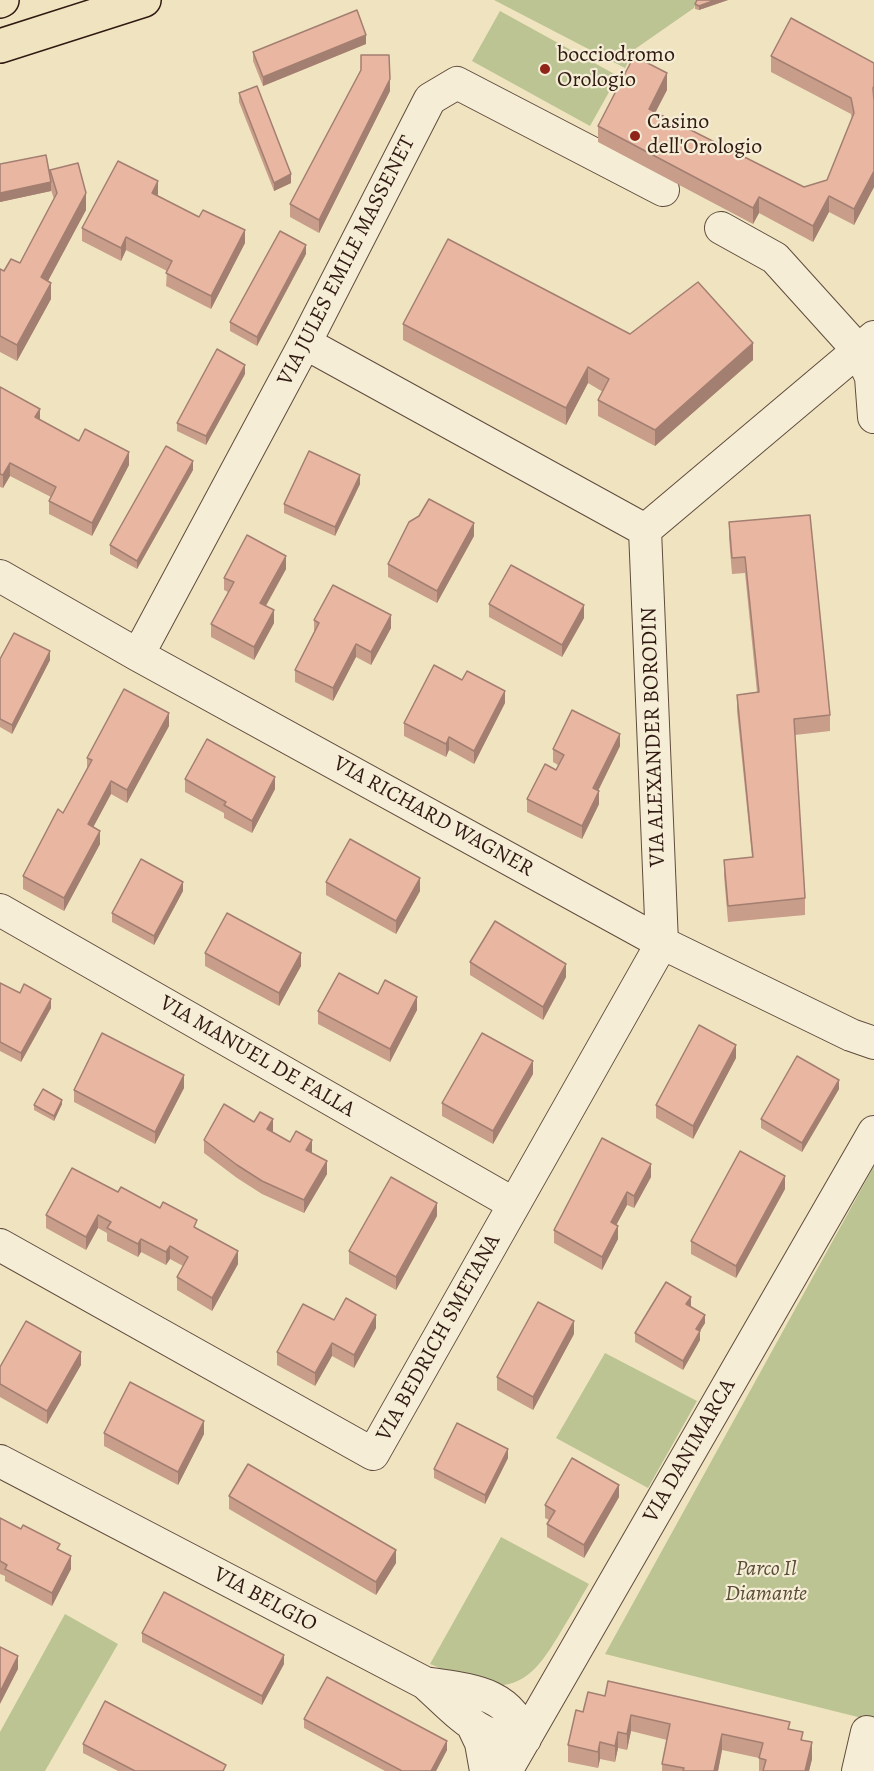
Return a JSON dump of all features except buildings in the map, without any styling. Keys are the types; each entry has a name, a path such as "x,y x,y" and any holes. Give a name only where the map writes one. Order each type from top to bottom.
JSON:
{"main road":[{"path":"0,46 144,0"}],"street":[{"name":"VIA JULES EMILE MASSENET","path":"138,655 305,343 430,99 457,83 663,190"},
{"path":"721,228 775,258 867,344 874,417"},
{"path":"305,343 645,530 867,344"},
{"name":"VIA ALEXANDER BORODIN","path":"645,530 662,943"},
{"name":"VIA RICHARD WAGNER","path":"0,576 138,655 662,943 851,1035 874,1043"},
{"name":"VIA MANUEL DE FALLA","path":"0,910 514,1204"},
{"name":"VIA BEDRICH SMETANA","path":"0,1245 373,1454 662,943"},
{"name":"VIA DANIMARCA","path":"506,1771 874,1132"},
{"name":"VIA BELGIO","path":"0,1461 425,1683 484,1732 525,1739"},
{"path":"499,1701 520,1698 539,1690 572,1657"},
{"path":"425,1683 468,1690 499,1701 511,1711 521,1725 525,1739"},
{"path":"472,1724 481,1743 486,1771"},
{"path":"858,1771 867,1731"}],"green space":[{"path":"494,0 697,0 694,8 635,49 625,68"},
{"name":"bocciodromo Orologio","path":"500,11 618,76 590,126 472,61"},
{"name":"Parco Il Diamante","path":"874,1166 874,1721 605,1654"},
{"path":"605,1353 697,1401 648,1488 556,1438"},
{"path":"501,1537 589,1584 542,1661 524,1678 501,1686 480,1684 430,1664"},
{"path":"65,1614 118,1644 45,1771 0,1771 0,1732"}],"place":[{"name":"bocciodromo Orologio","path":"545,69"},
{"name":"Casino dell'Orologio","path":"635,136"}]}
